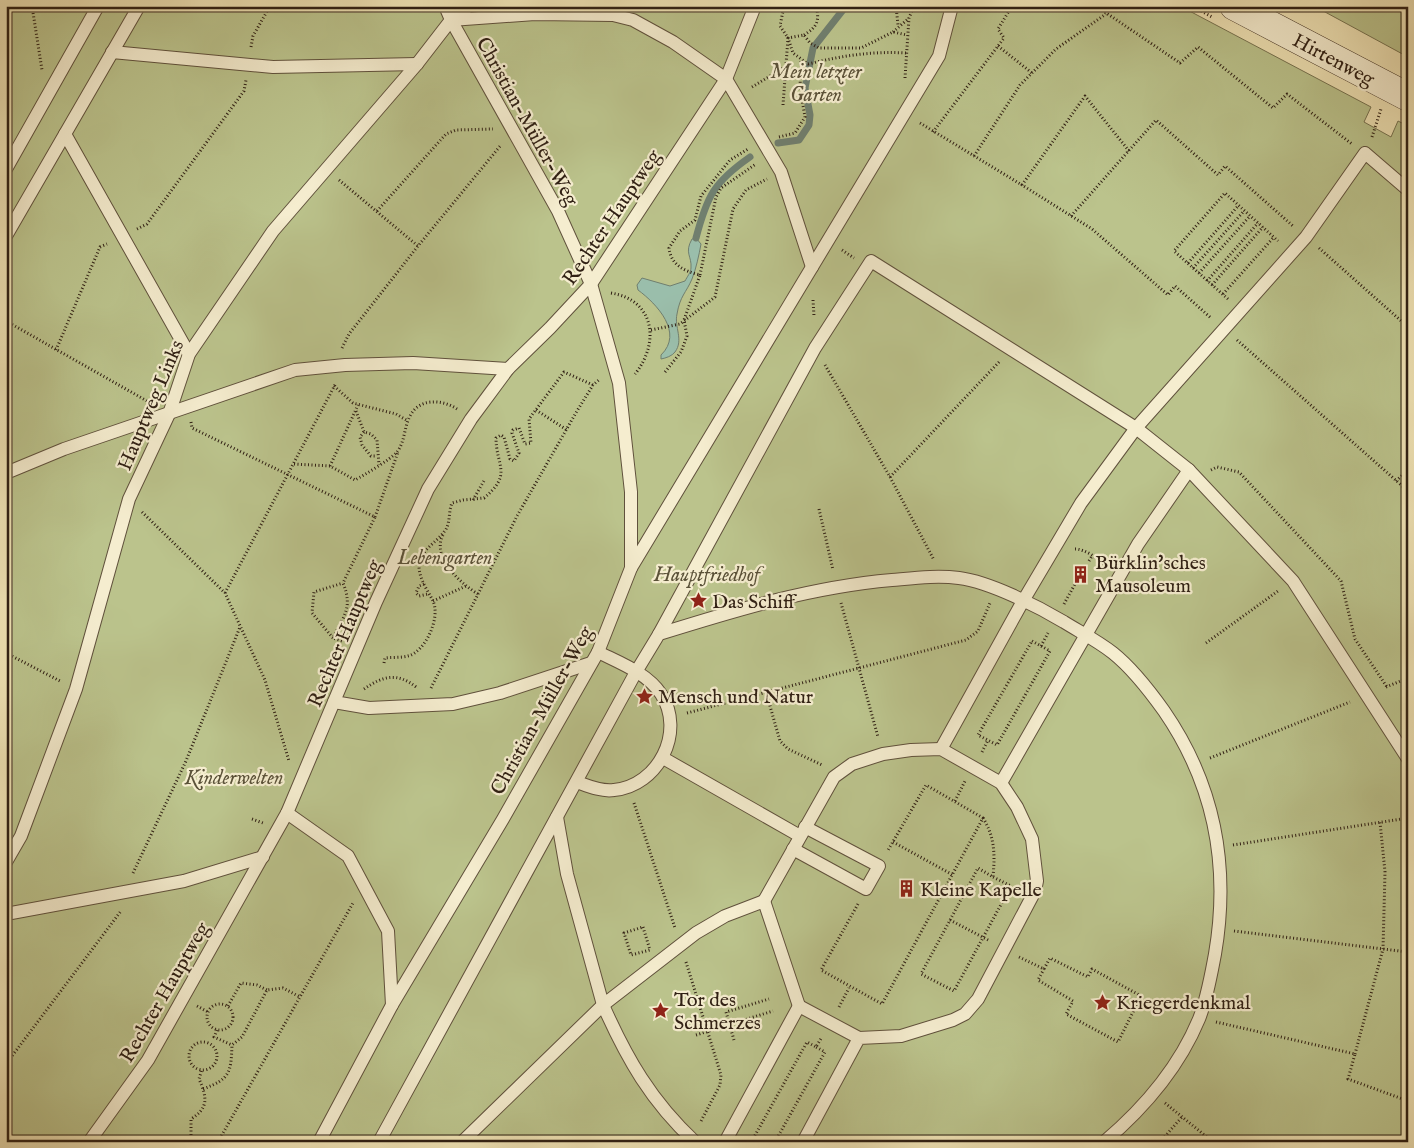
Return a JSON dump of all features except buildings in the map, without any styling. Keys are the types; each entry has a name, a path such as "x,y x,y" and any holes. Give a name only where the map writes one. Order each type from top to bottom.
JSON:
{"street":[{"name":"Hirtenweg","path":"1234,6 1408,97"}],"lane":[{"path":"6,169 98,6"},
{"path":"6,236 139,6"},
{"name":"Christian-Müller-Weg","path":"319,1142 392,1005 503,819 598,652 631,568 631,492 619,383 592,289 558,211 514,129 451,20 445,6"},
{"name":"Hauptweg Links","path":"6,862 21,836 76,689 130,499 169,414 188,354 273,231 325,168 417,64 451,20 469,6"},
{"name":"Rechter Hauptweg","path":"89,1142 148,1060 264,857 297,789 428,488 471,419 508,369 592,289 726,79 755,6"},
{"path":"631,568 939,56 952,6"},
{"path":"451,20 535,14 613,15 633,20 673,42 726,79 760,142 780,172 812,267"},
{"path":"112,52 273,67 417,64"},
{"path":"65,134 188,354"},
{"path":"941,749 1023,601 1082,503 1136,428 1306,237 1365,153 1408,190"},
{"path":"379,1142 406,1088 577,782 636,672 659,634 815,348 871,261 1136,428 1192,473 1293,581 1408,758"},
{"path":"6,473 64,449 295,370 340,365 414,363 508,369"},
{"path":"1001,783 1138,544 1192,473"},
{"path":"659,634 788,596 837,586 942,576 961,578 1023,601 1086,635 1113,653 1135,675 1178,731 1196,764 1210,806 1218,848 1221,879 1219,930 1210,978 1199,1018 1179,1058 1152,1094 1104,1142"},
{"path":"577,782 614,790 646,777 663,758 668,747 669,717 662,696 656,688 636,672 598,652"},
{"path":"334,702 369,708 453,704 500,694 591,663"},
{"path":"462,1142 603,1005 696,933 724,916 764,901 838,773 852,764 883,754 941,749 1001,783 1017,808 1032,839 1037,881 1035,891 978,999 965,1014 901,1036 859,1038 799,1006 764,901"},
{"path":"663,758 803,832 879,866 866,890 793,849"},
{"path":"286,813 348,856 388,931 392,1005"},
{"path":"557,817 567,874 603,1005 637,1075 679,1127 695,1142"},
{"path":"6,914 184,881 264,857"},
{"path":"725,1142 799,1006"},
{"path":"803,1142 859,1038"}],"path":[{"path":"32,6 42,70"},
{"path":"56,350 100,247 147,224 244,92 253,36 270,6"},
{"path":"784,6 780,26 788,38 793,53 801,61 808,64 847,54 878,51 906,53"},
{"path":"788,38 804,35 815,28 819,18 816,6"},
{"path":"896,6 898,26"},
{"path":"914,6 909,18 907,35 904,112 933,132 1092,229 1168,295 1175,286 1408,491"},
{"path":"933,132 1004,38 998,30 1012,6"},
{"path":"1096,6 1180,63 1198,47 1273,108 1287,94 1365,153"},
{"path":"974,156 1020,85 1056,49 1106,14"},
{"path":"804,35 810,43 819,48 861,48 894,32 898,26 909,18"},
{"path":"894,32 907,35"},
{"path":"782,105 788,38"},
{"path":"998,46 1032,73"},
{"path":"698,275 687,271 670,258 668,248 673,239 695,220 701,196 730,160 760,142 795,134 805,117 800,88 801,61"},
{"path":"734,94 760,84 785,66"},
{"path":"1022,186 1086,96 1129,151"},
{"path":"1071,216 1156,120 1218,175 1225,166 1408,327"},
{"path":"377,211 446,134 456,130 514,129"},
{"path":"225,593 334,386 349,334 514,129"},
{"path":"665,372 681,352 687,336 684,320 698,275 716,197 721,188 745,169 770,157"},
{"path":"325,168 418,246"},
{"path":"650,330 680,324 715,297 733,209 737,201 746,190 780,172"},
{"path":"1241,310 1174,251 1225,193 1292,253"},
{"path":"1188,263 1238,206"},
{"path":"1193,268 1244,210"},
{"path":"1199,273 1250,216"},
{"path":"1207,281 1258,223"},
{"path":"1212,285 1263,227"},
{"path":"1223,294 1274,237"},
{"path":"827,240 867,266"},
{"path":"812,267 815,348 890,477 942,576"},
{"path":"592,289 630,299 646,318 650,330 651,346 645,362 634,375 619,383"},
{"path":"6,322 169,414"},
{"path":"890,477 1011,349"},
{"path":"428,704 433,684 517,516 593,385 615,368"},
{"path":"478,594 466,586 447,564 440,547 452,503 484,498 500,478 501,464 496,438 501,435 504,437 510,458 514,461 519,453 512,433 513,430 519,428 525,444 531,443 529,422 564,372 593,385"},
{"path":"334,386 358,405 396,414 408,421"},
{"path":"357,648 333,638 312,613 314,592 342,583 375,518 408,421 416,408 431,401 449,404 471,419"},
{"path":"330,466 358,405"},
{"path":"189,407 192,428 375,518"},
{"path":"356,410 364,432"},
{"path":"536,410 568,430"},
{"path":"364,432 360,437 362,445 371,456 377,456"},
{"path":"364,432 371,434 377,440 379,465"},
{"path":"294,464 330,466 356,480 398,451"},
{"path":"1192,473 1218,467 1239,472 1341,581 1355,639 1387,686"},
{"path":"1396,481 1408,470"},
{"path":"473,500 485,478"},
{"path":"130,499 225,593 265,680 297,789"},
{"path":"819,509 858,670 883,754"},
{"path":"384,663 385,658 409,656 426,640 434,624 436,610 424,584 420,571 420,561 431,543 444,532"},
{"path":"1081,550 1101,562"},
{"path":"1089,561 1092,556"},
{"path":"1206,643 1293,581"},
{"path":"333,638 348,607 348,594 342,583"},
{"path":"424,584 418,586 416,593 418,596 428,594"},
{"path":"1069,595 1075,584"},
{"path":"433,601 466,586"},
{"path":"669,717 858,670 966,640 978,631 995,590"},
{"path":"6,1064 115,921 186,761 241,626"},
{"path":"1041,646 1047,635"},
{"path":"1032,641 1050,651 997,746 988,740 978,735 1032,641"},
{"path":"6,653 76,689"},
{"path":"350,705 358,693 385,676 406,679 418,689 428,704"},
{"path":"1196,764 1408,678"},
{"path":"766,692 780,741 788,749 838,773"},
{"path":"984,748 988,740"},
{"path":"879,866 926,785 955,800 983,818 990,829 996,853 993,877"},
{"path":"955,800 961,789"},
{"path":"858,904 821,970 849,988 882,1004 983,818"},
{"path":"1218,848 1408,818"},
{"path":"1380,822 1385,872 1383,949 1348,1079 1408,1101"},
{"path":"893,842 953,875"},
{"path":"978,868 993,877 1011,886 954,991 921,974 978,868"},
{"path":"218,1142 363,885"},
{"path":"950,920 989,940"},
{"path":"644,927 650,950 631,955 624,933 644,927"},
{"path":"1219,930 1408,952"},
{"path":"1005,949 1044,969"},
{"path":"1050,958 1088,977 1092,969 1141,996 1118,1042 1066,1014 1073,1001 1038,980 1044,969 1050,958"},
{"path":"228,1006 241,984 257,985 267,990 283,988 300,996"},
{"path":"840,1006 849,988"},
{"path":"203,1089 219,1083 228,1076 232,1046 242,1037 267,990"},
{"path":"734,1040 726,1012 769,999"},
{"path":"216,1004 228,1006 233,1013 232,1022 226,1029 217,1030 209,1025 206,1016 216,1004"},
{"path":"696,1036 773,1011"},
{"path":"1199,1018 1355,1054"},
{"path":"210,1044 217,1030"},
{"path":"214,1037 232,1046"},
{"path":"816,1047 821,1038"},
{"path":"759,1142 753,1139 807,1042 825,1052 774,1142"},
{"path":"197,1043 210,1044 216,1050 217,1060 211,1067 202,1069 192,1062 191,1049 197,1043"},
{"path":"191,1142 191,1119 201,1112 204,1107 203,1089 199,1079 202,1069"},
{"path":"1152,1094 1213,1142"},
{"path":"1160,1142 1182,1117"}],"green space":[{"name":"Hauptfriedhof","path":"6,6 1180,6 1371,107 1364,122 1391,137 1398,121 1408,126 1408,1142 6,1142"},
{"path":"1314,6 1408,6 1408,57"}],"shaded area":[{"path":"696,238 701,244 697,262 692,279 680,303 676,319 679,338 678,347 672,355 661,359 661,355 670,338 669,328 660,311 638,290 637,285 642,278 670,286 685,281 691,268 688,251 692,239"}],"waterway":[{"path":"778,143 799,140 809,125 810,115 805,88 813,48 846,6"},
{"path":"696,238 704,211 714,191 728,174 750,157"}],"place":[{"name":"Bürklin'sches Mausoleum","path":"1081,574"},
{"name":"Das Schiff","path":"698,601"},
{"name":"Mensch und Natur","path":"644,696"},
{"name":"Kleine Kapelle","path":"906,889"},
{"name":"Kriegerdenkmal","path":"1102,1002"},
{"name":"Tor des Schmerzes","path":"660,1011"}],"park label":[{"name":"Mein letzter Garten","path":"816,82"},
{"name":"Lebensgarten","path":"445,557"},
{"name":"Kinderwelten","path":"234,777"}]}
